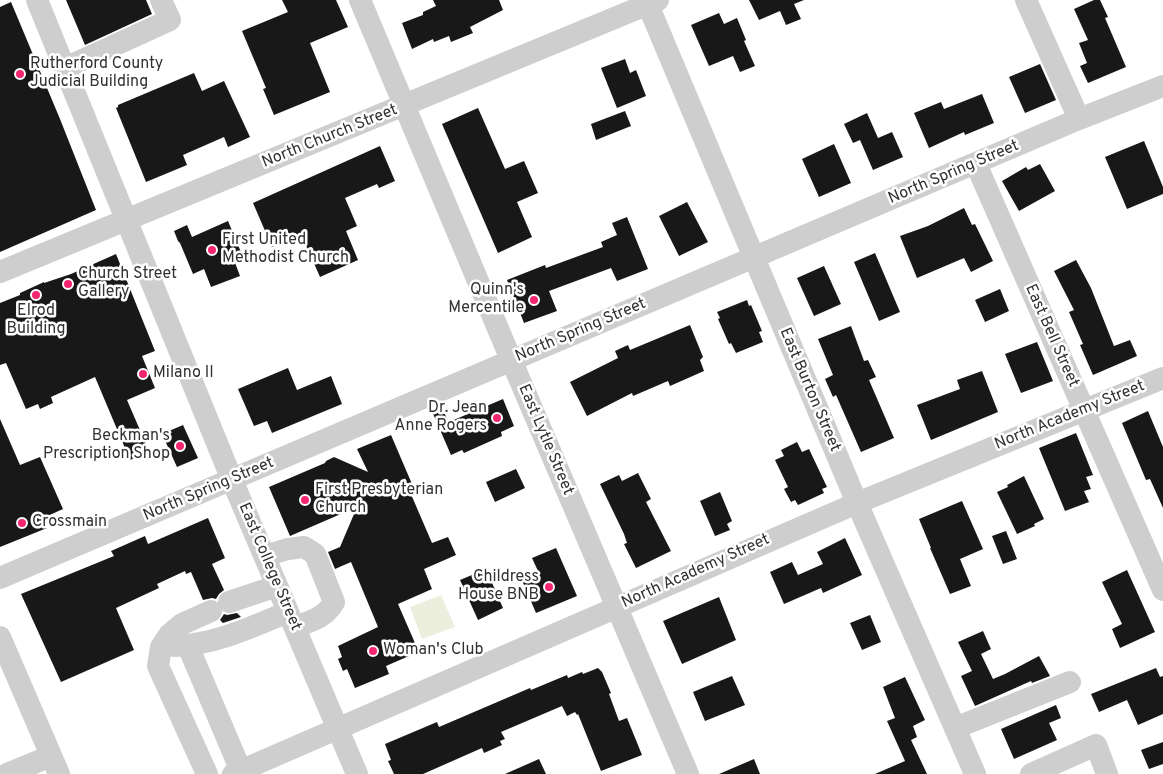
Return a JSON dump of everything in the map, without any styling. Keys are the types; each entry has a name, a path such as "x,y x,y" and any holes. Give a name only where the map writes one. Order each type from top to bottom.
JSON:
{"street":[{"name":"East College Street","path":"37,0 232,480 357,774"},
{"path":"65,68 170,20 161,0"},
{"name":"East Lytle Street","path":"360,0 688,774"},
{"path":"1026,0 1079,120"},
{"name":"North Church Street","path":"0,272 406,106 651,1"},
{"name":"East Burton Street","path":"651,1 753,258 856,503 975,774"},
{"name":"North Spring Street","path":"0,578 1163,86"},
{"name":"East Bell Street","path":"976,164 1163,590"},
{"name":"North Academy Street","path":"237,772 279,765 338,729 856,503 1163,378"},
{"path":"159,657 188,646 248,629 291,619 317,619 328,612 334,602 315,554 304,547 288,549 264,556"},
{"path":"207,774 159,657 169,635 182,624 220,606 277,586"},
{"path":"0,637 55,765 7,774"},
{"path":"188,646 237,772"},
{"path":"955,728 1070,682"},
{"path":"1031,774 1096,745 1107,774"}],"green space":[{"path":"441,595 455,627 422,639 410,607"}],"building":[{"path":"66,0 146,0 152,14 85,45"},
{"path":"282,0 336,0 348,27 310,43 330,92 274,115 263,89 266,88 242,31 288,12"},
{"path":"433,0 499,0 503,10 470,27 473,33 451,42 449,36 434,42 433,39 412,49 402,23 423,15 423,12 436,6"},
{"path":"749,0 804,0 794,4 801,19 786,25 780,11 759,20"},
{"path":"1094,0 1100,0 1108,17 1105,18 1126,67 1088,83 1080,66 1087,63 1079,43 1088,40 1074,9"},
{"path":"11,2 96,210 0,252 0,7"},
{"path":"719,13 724,24 737,18 746,40 744,41 755,66 740,72 733,56 709,66 691,25"},
{"path":"625,59 630,73 636,70 646,96 617,108 601,68"},
{"path":"1040,64 1056,100 1025,113 1009,77"},
{"path":"194,73 202,91 224,81 250,137 228,147 224,137 183,155 187,165 146,182 116,108 118,105"},
{"path":"982,94 994,123 965,135 964,132 929,148 914,113 941,102 944,109"},
{"path":"478,108 505,169 524,161 538,193 517,202 532,237 498,253 442,124"},
{"path":"625,111 631,126 596,140 591,124"},
{"path":"867,113 878,138 892,132 903,157 873,170 860,140 853,143 844,124"},
{"path":"1144,141 1163,187 1163,194 1127,209 1105,157"},
{"path":"834,144 851,183 819,197 802,159"},
{"path":"380,146 395,181 379,188 377,184 345,198 357,226 346,231 358,260 320,277 301,234 272,247 253,203"},
{"path":"1040,164 1055,191 1019,211 1002,181 1026,167 1028,170"},
{"path":"687,202 708,242 679,256 659,216"},
{"path":"964,208 972,225 975,224 993,261 971,272 964,258 917,278 900,236 928,226"},
{"path":"627,217 648,269 617,281 611,268 549,291 557,311 524,323 507,280 545,265 546,268 603,247 601,242 617,235 612,223"},
{"name":"First United Methodist Church","path":"228,221 243,257 234,260 240,276 211,287 204,269 193,274 174,231 187,225 192,237"},
{"path":"875,253 900,312 879,321 854,262"},
{"path":"116,254 155,351 142,356 155,388 127,400 149,451 130,460 95,377 51,397 53,403 40,409 38,404 26,409 6,363 0,365 0,303 44,282 71,274"},
{"path":"1076,260 1091,288 1114,346 1130,340 1137,356 1093,375 1080,345 1083,344 1069,312 1074,310 1054,271"},
{"path":"824,266 841,304 814,316 797,278"},
{"path":"1000,289 1009,311 985,322 975,300"},
{"path":"747,300 762,331 759,332 763,342 736,353 731,343 729,344 718,319 720,318 717,312"},
{"path":"690,325 703,357 700,360 704,371 670,386 668,381 633,396 632,393 587,416 570,382 618,358 615,351 628,345 630,350"},
{"path":"851,326 864,361 868,360 876,377 869,380 894,438 861,452 836,395 833,397 825,379 833,375 818,339"},
{"path":"1037,342 1053,381 1021,393 1005,354"},
{"path":"288,368 297,390 331,376 342,404 272,433 267,421 254,426 238,389"},
{"path":"982,371 998,412 931,440 917,405 960,389 957,380"},
{"path":"503,399 514,426 501,432 502,436 464,453 462,450 451,455 431,409 440,405 449,422"},
{"path":"1148,411 1163,447 1163,508 1150,479 1146,480 1122,423"},
{"path":"0,419 20,465 40,457 63,509 43,518 47,528 0,547"},
{"name":"Beckman's Prescription Shop","path":"183,425 198,458 177,467 162,434"},
{"path":"1076,433 1093,475 1086,477 1091,489 1084,491 1089,502 1065,511 1039,448"},
{"path":"391,435 412,484 407,485 432,543 448,537 456,555 424,569 432,589 398,604 415,643 405,646 409,656 386,666 389,674 355,688 347,669 343,671 338,659 342,657 338,646 378,627 351,562 335,569 328,552 340,547 357,507 290,536 269,487 325,463 334,457 368,472 357,449"},
{"path":"797,442 802,452 809,449 827,487 822,489 824,493 798,505 795,500 791,502 784,489 788,487 775,460 784,456 781,450"},
{"path":"516,469 525,488 495,502 486,482"},
{"path":"638,473 651,499 646,502 671,551 636,568 624,544 627,543 624,534 600,484 619,475 622,481"},
{"path":"1024,476 1044,519 1034,524 1035,526 1017,534 997,492"},
{"path":"720,492 732,521 727,524 730,530 715,536 700,501"},
{"path":"962,501 983,549 960,559 971,586 950,594 919,519"},
{"path":"208,518 225,558 212,564 224,590 216,599 203,600 191,572 186,574 185,571 157,584 159,588 116,608 134,650 61,682 21,594 114,556 111,551 145,536 148,544"},
{"path":"1006,531 1017,559 1003,564 992,536"},
{"path":"845,538 862,575 823,593 821,588 784,604 770,572 792,562 798,575 823,564 817,552"},
{"name":"Childress House BNB","path":"556,548 577,596 536,613 521,578 538,571 532,558"},
{"path":"486,569 503,608 478,620 460,580"},
{"path":"1127,570 1155,632 1120,648 1112,629 1122,624 1102,582"},
{"path":"719,597 736,640 682,664 663,621"},
{"path":"237,613 241,617 223,623 220,620 224,614"},
{"path":"870,615 881,642 862,650 850,623"},
{"path":"983,631 991,649 981,654 993,679 1039,656 1050,676 1032,683 1031,681 975,706 961,676 972,671 958,642"},
{"path":"598,668 602,672 611,693 609,694 619,721 627,718 642,755 601,771 578,714 575,712 567,716 562,706 501,732 505,739 500,741 502,745 484,753 482,748 423,774 394,774 388,761 391,760 385,744 437,722 439,727 530,688 531,690 567,675 568,678"},
{"path":"1156,668 1160,677 1163,676 1163,714 1138,725 1127,700 1099,712 1091,694"},
{"path":"732,676 745,705 705,721 693,692"},
{"path":"905,677 925,720 913,726 917,737 911,740 927,774 875,774 905,761 887,721 895,718 883,687"},
{"path":"1056,705 1061,718 1049,723 1057,740 1014,759 1001,729"},
{"path":"1163,742 1163,764 1149,769 1141,750"},
{"path":"539,759 546,774 505,774"},
{"path":"754,759 760,774 719,774"}],"place":[{"name":"Rutherford County Judicial Building","path":"20,74"},
{"name":"First United Methodist Church","path":"212,250"},
{"name":"Church Street Gallery","path":"68,284"},
{"name":"Elrod Building","path":"36,295"},
{"name":"Quinn's Mercentile","path":"534,300"},
{"name":"Milano II","path":"143,374"},
{"name":"Dr. Jean Anne Rogers","path":"497,418"},
{"name":"Beckman's Prescription Shop","path":"180,446"},
{"name":"First Presbyterian Church","path":"305,500"},
{"name":"Crossmain","path":"22,523"},
{"name":"Childress House BNB","path":"549,587"},
{"name":"Woman's Club","path":"373,651"}]}
